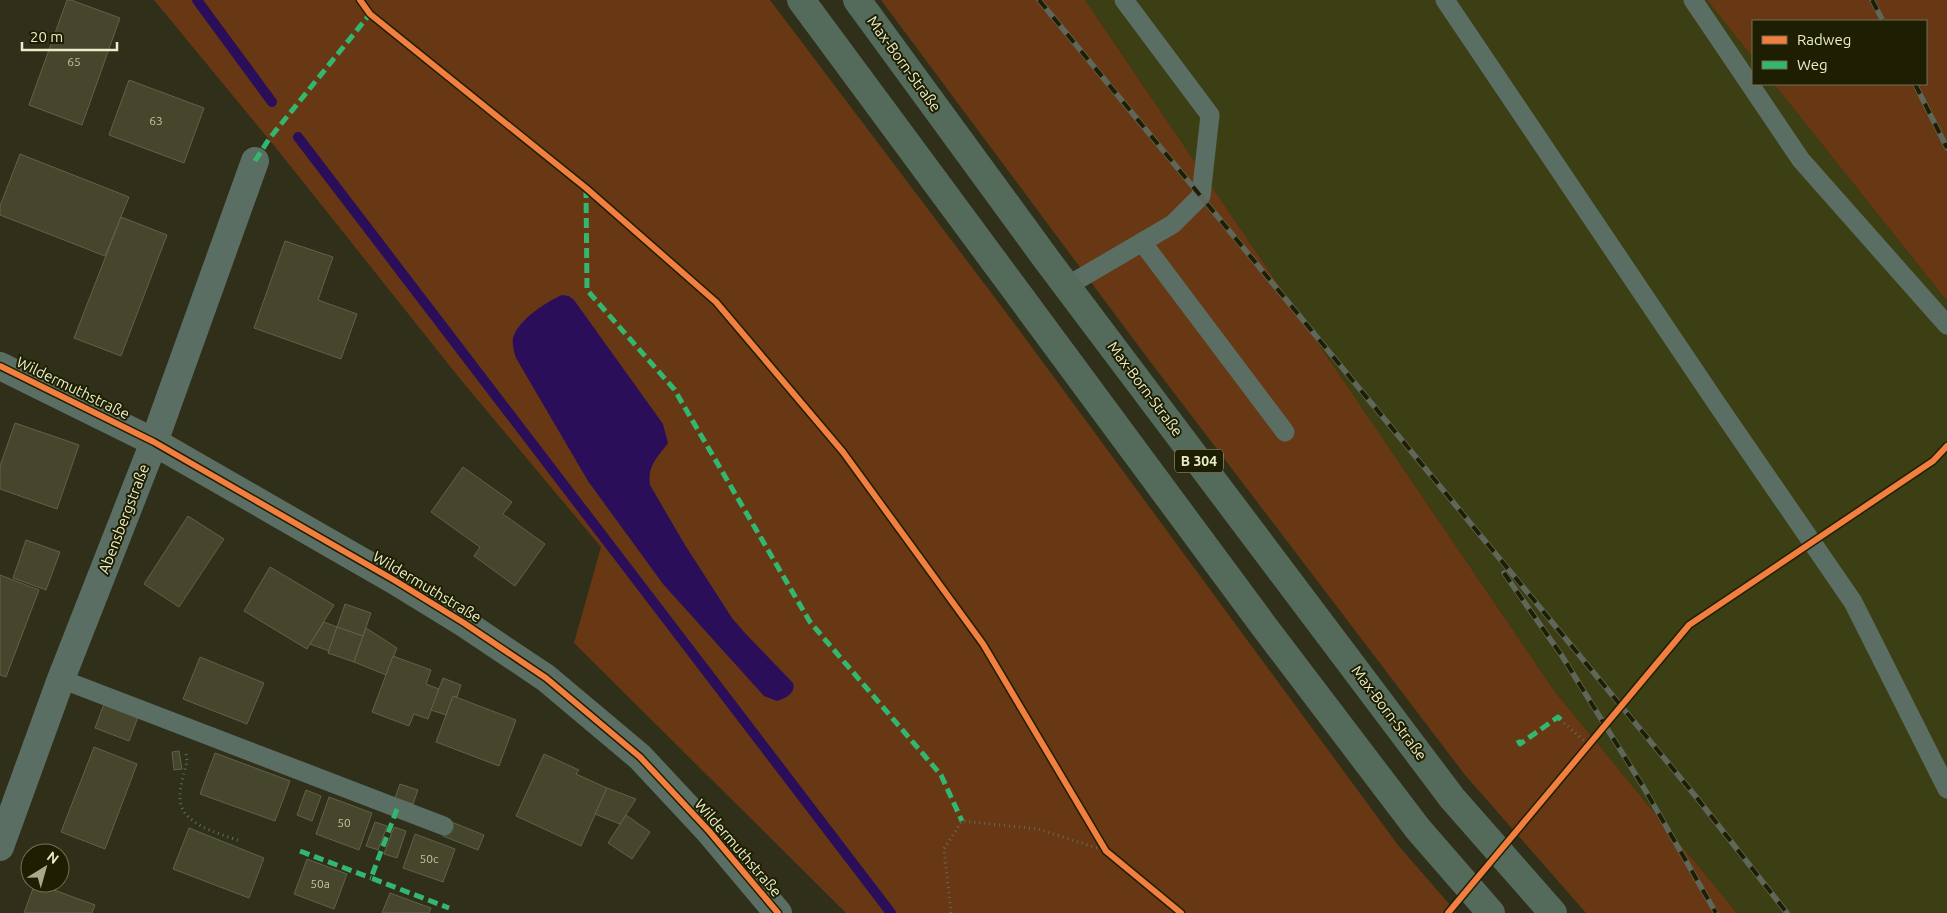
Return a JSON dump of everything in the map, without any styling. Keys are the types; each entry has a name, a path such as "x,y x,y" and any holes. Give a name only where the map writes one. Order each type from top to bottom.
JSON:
{"main road":[{"name":"B 304","path":"801,0 1264,625 1418,829 1491,913"},
{"name":"Max-Born-Straße","path":"857,0 1067,286 1452,798 1553,913"}],"street":[{"name":"Abensbergstraße","path":"0,847 62,679 154,442 255,161"},
{"name":"Wildermuthstraße","path":"0,366 154,442 394,580 464,623 546,678 640,757 710,831 778,913"}],"lane":[{"path":"1067,286 1173,224 1201,196 1210,115 1124,0"},
{"path":"1445,0 1853,602 1947,789"},
{"path":"1693,0 1801,160 1947,324"},
{"path":"1142,242 1285,432"},
{"path":"62,679 444,826"}],"path":[{"path":"1564,723 1588,745"},
{"path":"187,728 184,746 187,760 180,798 182,810 197,825 240,841"},
{"path":"952,913 944,848 962,821 1038,829 1106,852"}],"shaded area":[{"path":"154,0 770,0 1017,327 1398,845 1457,913 846,913 574,643 601,547 461,380 276,148"},
{"path":"881,0 1085,0 1555,692 1737,913 1586,913 1465,775 1146,356"},
{"path":"1085,0 1707,0 1752,57 1752,85 1775,85 1947,301 1947,913 1737,913 1555,692"},
{"path":"1707,0 1947,0 1947,301 1775,85 1927,85 1927,20 1752,20 1752,57"},
{"path":"562,295 569,296 574,300 663,424 668,443 651,467 650,485 685,545 732,618 793,683 793,690 786,697 777,701 764,696 663,584 588,481 516,358 513,338 516,331 526,318 548,302"}],"building":[{"path":"67,0 120,18 82,125 29,105"},
{"path":"129,80 204,108 184,163 109,135"},
{"path":"20,154 129,197 105,256 0,215 0,206"},
{"path":"121,217 167,235 121,356 74,338"},
{"path":"285,241 333,257 318,300 357,314 341,359 254,328"},
{"path":"15,423 79,445 57,509 0,489 0,466"},
{"path":"463,467 512,502 503,514 545,544 515,586 474,556 480,547 431,512"},
{"path":"188,516 224,539 179,607 144,584"},
{"path":"26,540 60,552 46,590 13,578"},
{"path":"270,567 334,605 307,649 244,611"},
{"path":"0,575 39,590 6,677 0,675"},
{"path":"345,604 371,613 363,636 337,627"},
{"path":"324,622 337,627 329,651 310,644"},
{"path":"337,627 363,636 354,662 328,653"},
{"path":"366,628 397,648 386,675 354,662"},
{"path":"393,656 431,670 426,684 439,689 428,719 414,714 409,726 372,712"},
{"path":"200,657 264,683 247,724 183,699"},
{"path":"443,678 461,685 457,697 453,696 446,715 431,710"},
{"path":"453,696 516,720 499,766 436,742"},
{"path":"104,704 138,717 129,741 95,728"},
{"path":"94,747 137,764 105,849 61,832"},
{"path":"179,751 182,769 174,770 172,752"},
{"path":"215,753 290,781 275,821 200,794"},
{"path":"544,754 579,770 576,774 607,788 581,846 516,816"},
{"path":"400,784 418,790 413,804 395,798"},
{"path":"607,788 636,799 620,824 595,814"},
{"path":"306,790 321,796 312,821 297,815"},
{"path":"329,797 372,813 359,850 316,834"},
{"path":"626,815 650,832 632,859 608,843"},
{"path":"449,821 484,835 478,850 443,836"},
{"path":"375,822 387,826 378,850 366,846"},
{"path":"394,827 406,831 397,858 384,854"},
{"path":"189,828 264,858 249,898 173,869"},
{"path":"415,834 455,849 443,882 403,868"},
{"path":"307,859 347,874 334,909 294,894"},
{"path":"31,893 62,893 95,905 92,913 24,913"},
{"path":"390,893 431,908 429,913 382,913"}],"waterway":[{"path":"197,0 272,102"},
{"path":"298,137 891,913"}],"railway":[{"path":"1039,0 1697,798 1787,913"},
{"path":"1872,0 1882,20"},
{"path":"1916,85 1947,148"},
{"path":"1504,573 1562,656 1644,788 1716,913"}],"marked path":[{"path":"255,161 269,139 370,14"},
{"path":"586,188 587,290 674,389 810,622 941,775 962,821"},
{"path":"1518,740 1520,744 1558,717 1564,723"},
{"path":"397,809 371,878 449,908"},
{"path":"300,851 371,878"}],"cycle path":[{"path":"360,0 370,14 586,188 716,302 843,452 983,644 1106,851 1181,913"},
{"path":"0,366 154,442 394,580 464,623 546,678 640,757 709,831 778,913"},
{"path":"1448,913 1689,625 1933,461 1947,446"}]}
